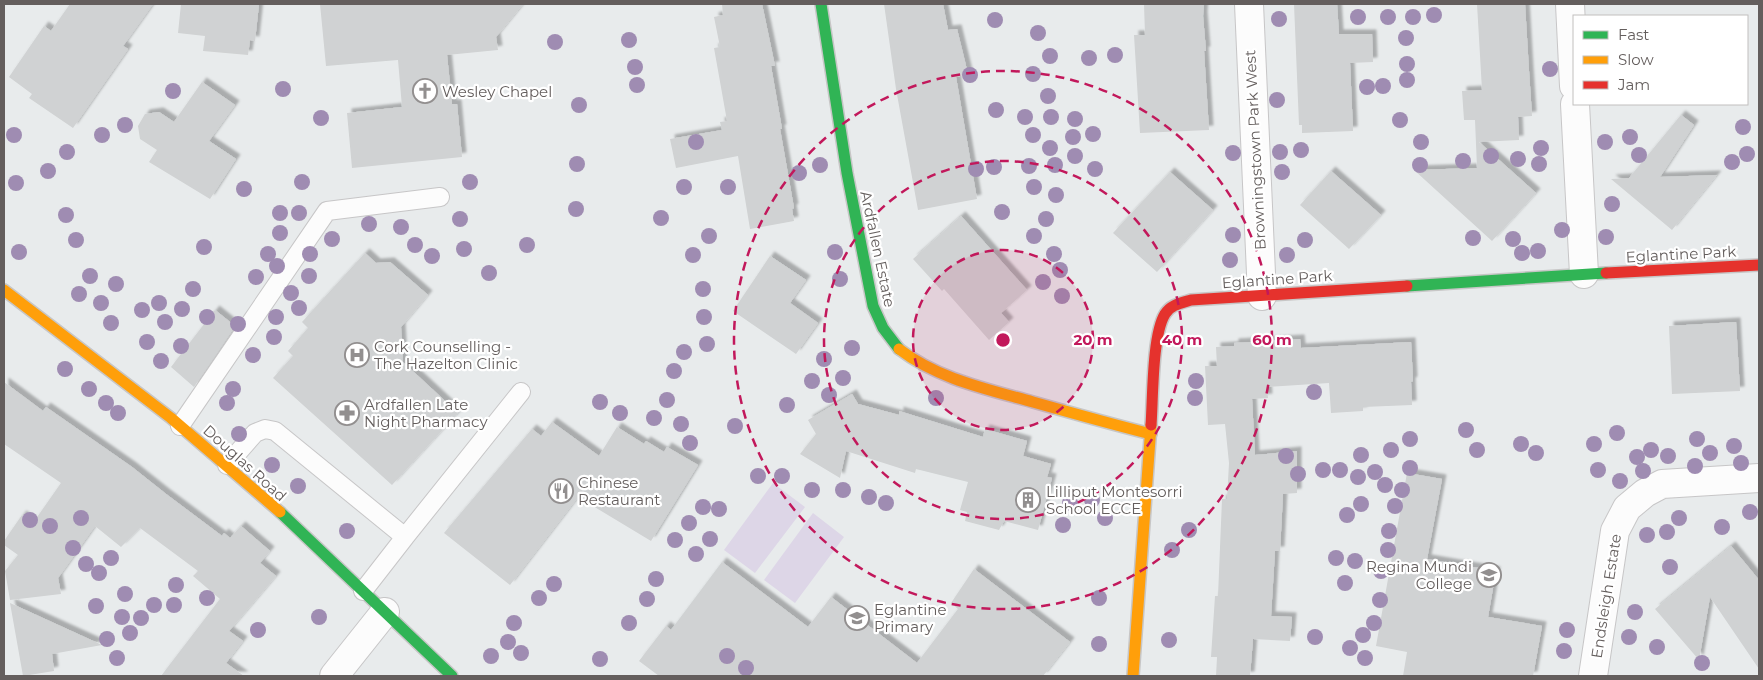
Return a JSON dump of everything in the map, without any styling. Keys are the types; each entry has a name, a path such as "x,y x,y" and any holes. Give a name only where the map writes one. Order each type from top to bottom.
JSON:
{"street":[{"name":"Ardfallen Estate","path":"821,4 847,172 873,306 879,321 888,335 899,349 922,365 947,375 984,388 1150,434"},
{"name":"Browningstown Park West","path":"1248,4 1262,296"},
{"path":"1570,4 1573,66"},
{"path":"1575,105 1584,274"},
{"name":"Eglantine Park","path":"1133,676 1158,328 1164,315 1176,304 1191,300 1584,274 1759,265"},
{"name":"Douglas Road","path":"4,290 180,426 227,465 452,676"},
{"name":"Endsleigh Estate","path":"1593,676 1615,531 1626,508 1645,493 1662,484 1759,478"},
{"path":"334,676 385,612"}],"lane":[{"path":"180,426 327,211 440,198"},
{"path":"363,591 521,392"},
{"path":"227,465 256,432 265,428 275,431 405,537"}],"shaded area":[{"path":"773,483 805,507 755,573 724,550"},
{"path":"813,513 844,537 795,603 764,580"}],"building":[{"path":"70,4 153,4 123,46 128,49 73,128 29,98 32,94 9,77 44,26 51,31"},
{"path":"181,4 259,4 255,41 250,40 248,55 203,51 205,36 178,33"},
{"name":"Wesley Chapel","path":"320,4 523,4 496,37 498,50 447,55 452,104 457,104 462,157 352,168 347,113 402,107 398,60 326,66"},
{"path":"722,4 762,4 775,66 771,66 794,208 792,209 794,221 750,229 738,156 676,168 670,139 722,130 720,122 727,121 714,48 720,47 714,17 723,15"},
{"path":"884,4 943,4 948,30 957,29 968,74 956,77 977,199 918,210 896,89"},
{"path":"1144,4 1204,4 1203,16 1206,51 1204,51 1209,130 1140,133 1134,35 1145,35"},
{"path":"1294,4 1337,4 1339,34 1372,34 1373,62 1350,63 1353,131 1302,133 1302,125 1299,125"},
{"path":"1477,4 1525,4 1532,116 1518,117 1519,140 1479,142 1536,193 1492,241 1414,170 1477,168 1475,120 1464,120 1462,91 1482,90"},
{"path":"202,82 235,105 209,141 236,159 210,199 149,162 157,150 140,139 138,126 145,114 159,112 174,122"},
{"path":"1681,115 1694,125 1660,177 1717,175 1672,230 1611,179 1629,178"},
{"path":"1331,171 1381,215 1349,249 1300,205"},
{"path":"1170,172 1213,210 1157,272 1113,233"},
{"path":"961,216 1027,290 1001,313 1009,322 989,340 944,289 942,291 913,259"},
{"path":"365,253 376,263 390,262 428,295 401,327 403,362 458,413 392,485 273,378 293,356 288,351 308,328 302,322"},
{"path":"770,256 806,280 790,303 818,323 796,354 733,311"},
{"path":"215,310 235,326 194,387 171,367"},
{"path":"1736,322 1740,391 1672,394 1669,326"},
{"path":"1300,339 1301,348 1411,342 1412,405 1363,407 1363,411 1331,413 1329,383 1267,387 1268,398 1252,399 1255,455 1297,451 1297,493 1283,494 1280,551 1275,551 1271,616 1292,617 1290,641 1253,639 1250,676 1216,676 1217,657 1211,657 1215,596 1218,596 1222,499 1227,499 1229,463 1225,424 1208,425 1205,366 1217,366 1216,347 1234,346 1234,343"},
{"path":"4,382 43,411 46,407 132,467 222,536 224,533 230,538 241,526 270,551 260,563 276,576 229,631 243,641 226,663 244,676 161,676 220,599 193,576 198,571 140,528 121,547 95,526 58,578 61,594 10,600 5,571 18,555 4,545 4,541 22,515 33,523 61,483 4,444"},
{"path":"852,394 858,404 899,415 899,411 983,437 985,429 1027,441 1023,456 1051,464 1047,477 1052,478 1038,530 1004,521 999,530 965,521 967,512 960,510 968,482 916,469 915,473 846,451 840,478 800,454 816,434 808,420"},
{"path":"552,422 599,456 617,427 644,444 646,441 664,452 667,447 698,465 651,541 578,497 510,585 444,533 532,429 541,436"},
{"path":"1407,473 1442,479 1427,559 1496,571 1488,617 1542,626 1533,676 1403,676 1407,652 1376,646"},
{"path":"1731,546 1759,580 1759,669 1710,597 1699,660 1655,609"},
{"path":"722,562 808,627 831,597 917,663 958,609 951,603 974,569 1070,642 1043,676 659,676 639,661 666,626 671,630"},
{"path":"10,603 102,645 52,654 54,671 23,676"}],"traffic: fast":[{"path":"821,4 847,173 873,306 883,328 899,349"},
{"path":"1407,286 1606,273"},
{"path":"280,512 452,676"}],"traffic: slow":[{"path":"4,290 171,418 280,512"},
{"path":"899,349 930,368 963,382 1151,434"},
{"path":"1133,676 1151,425"}],"traffic: jam":[{"path":"1606,273 1759,265"},
{"path":"1151,425 1155,351 1161,324 1165,314 1173,306 1191,300 1407,286"}],"place":[{"name":"Wesley Chapel","path":"425,91"},
{"name":"Cork Counselling - The Hazelton Clinic","path":"357,355"},
{"name":"Ardfallen Late Night Pharmacy","path":"347,413"},
{"name":"Chinese Restaurant","path":"561,491"},
{"name":"Lilliput Montesorri School ECCE","path":"1028,500"},
{"name":"Regina Mundi College","path":"1489,575"},
{"name":"Eglantine Primary","path":"857,618"}]}
